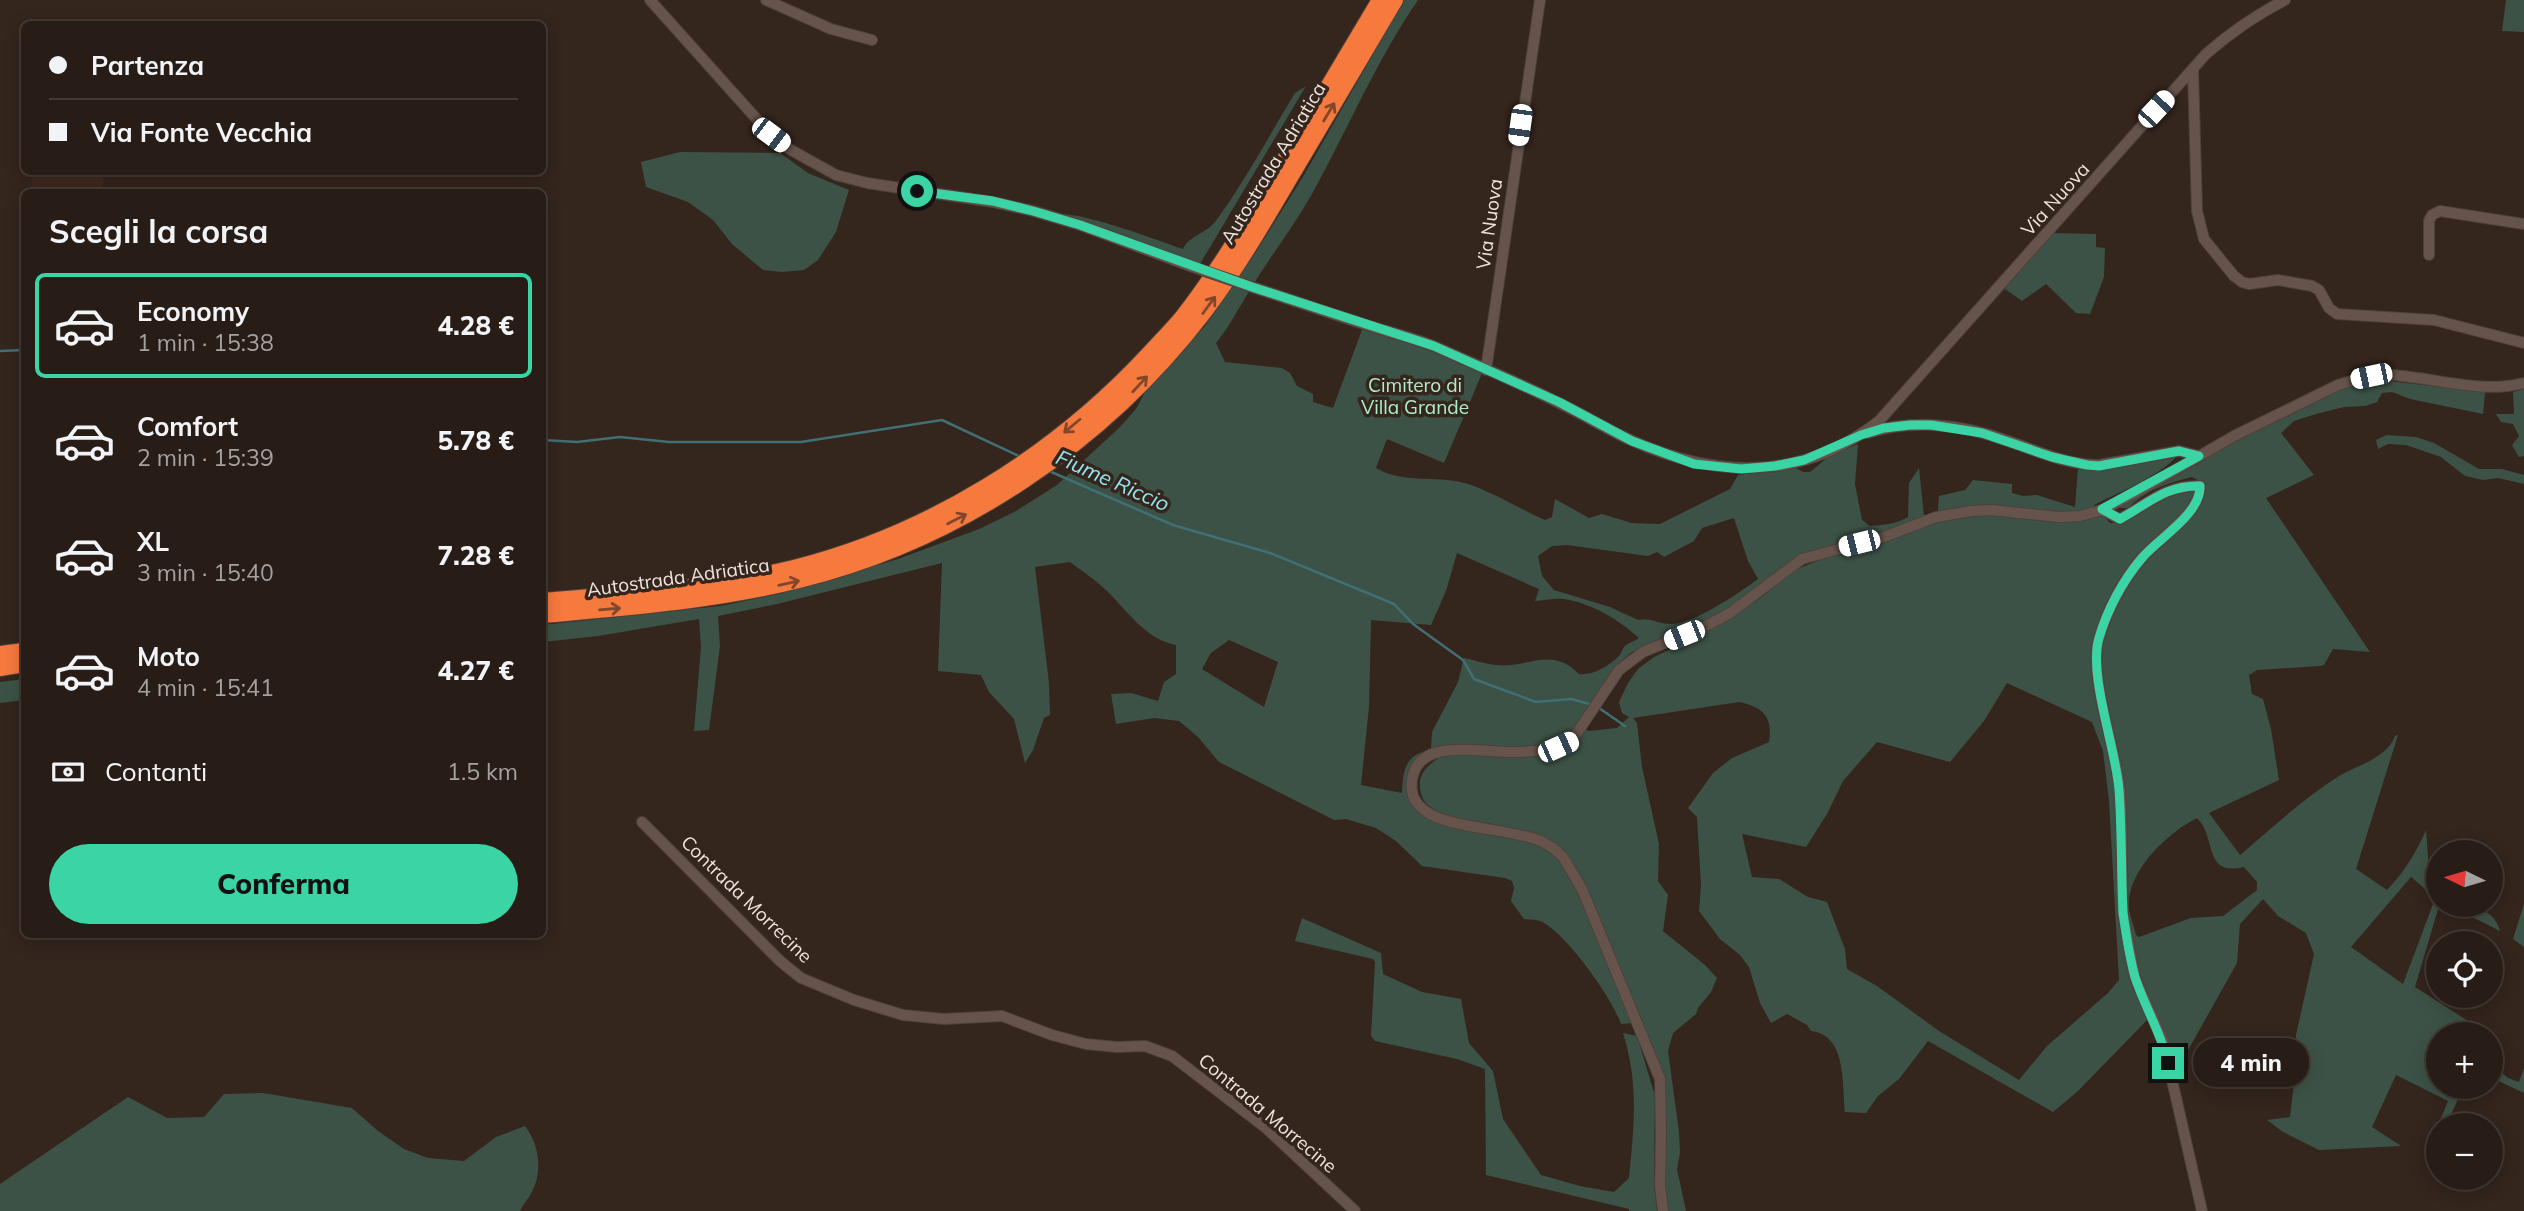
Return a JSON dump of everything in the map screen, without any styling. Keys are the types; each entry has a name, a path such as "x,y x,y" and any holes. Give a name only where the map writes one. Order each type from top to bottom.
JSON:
{"highway":[{"name":"Autostrada Adriatica","path":"1161,351 1230,250 1380,0"},
{"name":"Autostrada Adriatica","path":"546,614 721,589 892,541 1006,475 1058,438 1191,328 1235,268 1395,0"},
{"name":"Autostrada Adriatica","path":"546,601 692,593"},
{"path":"0,654 21,651"},
{"path":"0,668 21,664"}],"street":[{"name":"Via Nuova","path":"650,0 771,135 791,150 836,175 867,183 993,201 1080,225 1252,287 1434,346 1559,402 1632,441 1672,457 1714,467 1741,469 1804,460 1861,435 1884,428 1910,425 1957,428 2087,465 2099,466 2179,451 2199,456"},
{"path":"766,0 831,29 872,40"},
{"name":"Via Nuova","path":"1486,370 1540,0"},
{"name":"Via Nuova","path":"1861,435 1892,408 2227,35 2285,0"},
{"path":"2193,70 2196,185 2200,227 2204,239 2234,276 2249,284 2278,280 2312,286 2319,290 2329,308 2337,314 2434,320 2524,343"},
{"path":"2429,255 2430,221 2432,215 2440,211 2524,224"},
{"path":"1663,1211 1660,1186 1660,1079 1587,901 1563,857 1553,848 1533,839 1441,819 1423,810 1412,795 1411,779 1414,770 1428,755 1444,750 1516,753 1558,747 1571,742 1619,670 1643,652 1704,627 1730,613 1802,559 1884,537 1936,517 1959,513 1991,510 2059,517 2080,516 2102,509 2246,430 2338,384 2356,379 2391,375 2494,387 2524,383"},
{"path":"2102,509 2120,519 2165,491 2183,485 2200,486 2200,494 2194,507 2141,559 2111,605 2098,640 2097,670 2119,788 2126,933 2135,978 2163,1041 2202,1211"},
{"name":"Contrada Morrecine","path":"642,822 780,961 801,978 854,1000 903,1015 944,1019 1002,1016 1043,1032 1086,1044 1145,1046 1172,1056 1266,1128 1355,1211"}],"shaded area":[{"path":"33,175 104,175 102,189 31,189"}],"green space":[{"name":"Cimitero di Villa Grande","path":"1404,0 1418,0 1375,71 1305,207 1216,343 1225,362 1282,368 1290,373 1297,386 1313,394 1313,402 1333,408 1363,327 1437,350 1483,371 1444,463 1387,439 1376,468 1398,476 1471,485 1545,520 1552,517 1555,499 1589,518 1602,514 1632,523 1660,524 1730,489 1738,475 1794,467 1810,472 1828,457 1858,444 1855,484 1862,520 1870,526 1885,525 1908,517 1909,483 1919,468 1924,516 1901,526 1806,554 1752,594 1703,624 1632,652 1611,673 1569,737 1557,743 1508,749 1453,748 1411,771 1420,813 1519,839 1544,848 1558,858 1575,886 1633,1023 1621,1024 1598,983 1562,938 1540,921 1524,919 1511,901 1514,888 1512,881 1422,866 1396,841 1376,828 1346,819 1334,820 1219,762 1198,737 1179,721 1154,718 1116,724 1111,694 1131,693 1158,701 1164,682 1176,674 1176,645 1147,631 1104,588 1070,562 1035,567 1049,683 1050,715 1044,718 1033,750 1025,763 1014,719 989,692 981,675 938,671 942,563 718,616 720,646 709,730 694,731 701,647 699,619 546,642 546,625 720,606 779,594 898,559 979,529 1016,511 1057,485 1119,428 1136,409 1147,388 1205,326 1304,175","holes":["1734,518 1748,561 1758,579 1716,607 1691,619 1670,624 1638,620 1610,607 1554,590 1542,576 1538,556 1552,546 1567,545 1648,556 1657,552 1664,557 1694,541 1702,528","1457,553 1539,589 1535,601 1561,599 1579,602 1615,620 1639,638 1625,646 1619,656 1605,667 1584,674 1579,674 1569,665 1548,659 1507,665 1464,658 1458,682 1432,732 1431,750 1416,755 1407,764 1402,793 1361,785 1369,707 1371,620 1431,625 1446,591","1229,640 1278,662 1264,707 1202,669 1211,653"]},
{"path":"2506,0 2524,0 2524,32 2502,31"},
{"path":"1306,86 1200,264 1056,215 1066,214 1099,221 1183,249 1189,241 1215,222 1247,175 1295,93"},
{"path":"680,152 780,153 808,173 849,190 836,232 818,260 804,270 763,270 732,244 713,220 688,202 646,187 641,162"},
{"path":"2051,233 2096,234 2096,247 2105,248 2104,277 2090,314 2076,313 2046,284 2022,301 2002,287"},
{"path":"2380,380 2485,392 2483,414 2410,399 2392,392 2382,393 2377,402 2365,406 2344,407 2294,421 2281,433 2314,475 2266,498 2370,652 2333,649 2324,665 2257,670 2249,675 2252,694 2263,699 2279,780 2209,813 2240,855 2326,785 2386,750 2398,735 2356,869 2387,890 2410,862 2426,830 2426,892 2411,877 2351,947 2403,984 2428,917 2436,917 2432,931 2426,931 2426,950 2415,987 2426,994 2426,1008 2448,1008 2470,1022 2426,1022 2426,1090 2396,1075 2372,1127 2401,1146 2319,1150 2283,1132 2267,1120 2290,1117 2296,1065 2296,1035 2314,954 2306,933 2278,916 2263,899 2240,924 2237,963 2187,1052 2172,1046 2163,1052 2150,1017 2078,1091 2053,1112 1928,1041 1899,1079 1878,1096 1866,1113 1845,1112 1840,1062 1831,1041 1787,1014 1771,1023 1760,1003 1749,967 1740,955 1720,939 1699,911 1701,885 1697,817 1688,808 1713,773 1732,758 1769,742 1768,719 1760,710 1739,702 1633,718 1637,723 1642,767 1659,844 1658,881 1668,895 1663,931 1717,978 1696,1014 1673,1033 1668,1051 1679,1132 1680,1153 1677,1169 1686,1211 1666,1211 1665,1087 1562,850 1533,834 1450,816 1433,809 1424,800 1420,790 1420,780 1427,767 1447,754 1552,752 1585,729 1589,731 1617,728 1629,717 1622,713 1619,702 1628,683 1638,669 1654,657 1739,612 1795,570 1837,553 1937,523 1939,496 1965,490 1973,480 2012,484 2012,493 2023,496 2037,495 2075,507 2078,468 2099,470 2176,457 2148,478 2094,505 2110,523 2121,521 2176,490 2189,488 2204,493 2205,484 2192,477 2158,488 2142,496 2128,508 2120,508 2122,504 2246,434 2344,389","holes":["2007,683 2092,722 2103,751 2109,801 2119,980 2108,993 2047,1046 2019,1080 1939,1031 1877,986 1847,969 1845,949 1827,902 1808,897 1779,879 1752,877 1742,834 1806,847 1827,814 1843,781 1877,742 1950,762 1984,721","2197,818 2203,826 2216,861 2231,869 2244,867 2257,882 2257,890 2223,916 2191,918 2139,937 2136,935 2129,908 2130,894 2141,868 2173,833"]},
{"path":"2524,389 2524,456 2519,457 2512,445 2519,436 2513,424 2501,422 2496,414 2514,414 2513,392"},
{"path":"2387,435 2416,437 2434,443 2479,469 2502,469 2524,475 2524,484 2498,478 2483,480 2465,476 2441,457 2406,445 2388,444 2378,449 2376,440"},
{"path":"21,679 21,700 0,703 0,682"},
{"path":"2524,904 2524,947 2513,939"},
{"path":"2472,917 2492,917 2500,931"},
{"path":"1302,918 1381,953 1383,974 1422,992 1461,999 1469,1043 1493,1071 1503,1119 1541,1175 1614,1192 1629,1178 1634,1122 1633,1087 1623,1033 1637,1036 1655,1096 1654,1186 1657,1211 1629,1211 1486,1175 1485,1069 1457,1059 1375,1041 1371,1036 1375,962 1373,959 1295,941"},
{"path":"2524,1068 2524,1093 2503,1083 2503,1074 2519,1082"},
{"path":"263,1093 352,1108 404,1149 428,1158 464,1161 496,1137 525,1126 534,1141 538,1157 538,1175 531,1194 520,1211 0,1211 0,1184 128,1097 167,1118 204,1117 224,1094"},
{"path":"2444,1099 2458,1099 2452,1113 2443,1113 2448,1101"}],"waterway":[{"name":"Fiume Riccio","path":"0,351 21,350"},
{"name":"Fiume Riccio","path":"546,440 577,442 620,437 669,442 801,442 942,420 1021,457"},
{"name":"Fiume Riccio","path":"1049,471 1173,525 1270,553 1394,604 1413,624 1463,660 1474,679 1536,702 1571,699 1593,705"},
{"name":"Fiume Riccio","path":"1599,708 1625,726"}],"route":[{"path":"917,191 993,201 1080,225 1252,287 1434,346 1559,402 1632,441 1694,464 1741,469 1775,466 1804,460 1884,428 1910,425 1931,425 1982,433 2052,457 2087,465 2099,466 2179,451 2199,456 2102,509 2120,519 2165,491 2183,485 2200,486 2200,494 2194,507 2141,559 2111,605 2098,640 2097,670 2119,788 2126,933 2135,978 2163,1041 2168,1063"}]}
